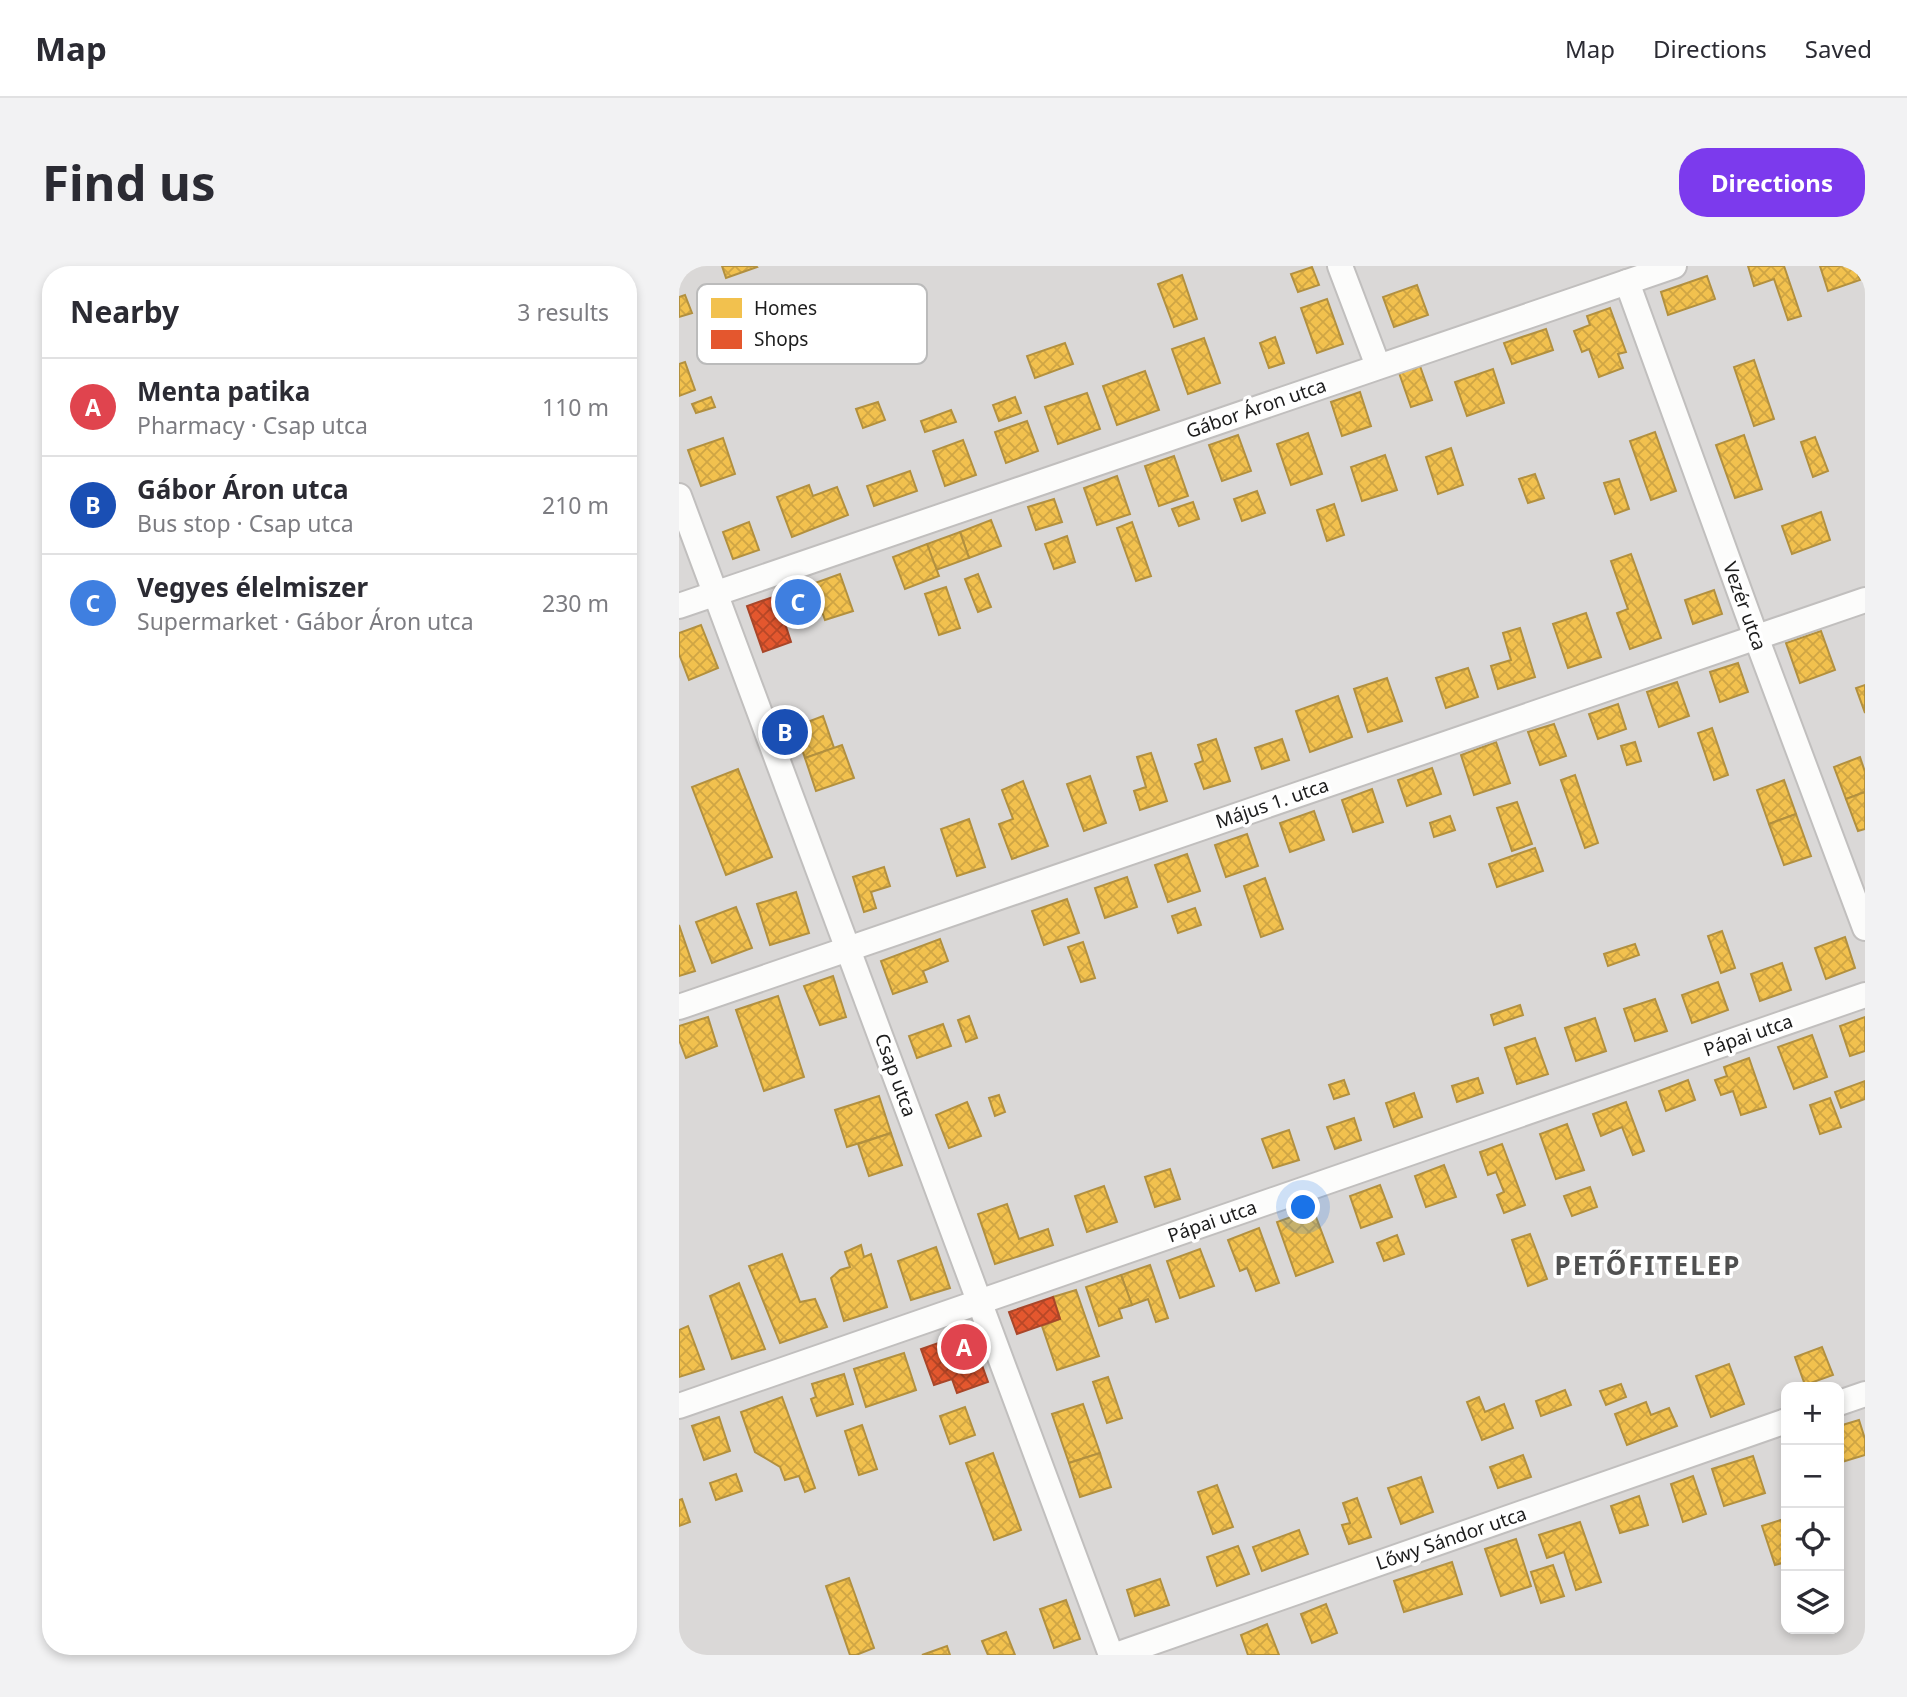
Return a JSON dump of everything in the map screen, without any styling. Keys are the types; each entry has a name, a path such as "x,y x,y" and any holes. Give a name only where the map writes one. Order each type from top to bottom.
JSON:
{"street":[{"path":"1340,266 1378,366"},
{"name":"Gábor Áron utca","path":"679,606 1674,266"},
{"name":"Vezér utca","path":"1627,282 1865,928"},
{"name":"Csap utca","path":"679,496 1111,1655"},
{"name":"Május 1. utca","path":"679,1007 1865,600"},
{"name":"Pápai utca","path":"679,1406 1865,995"},
{"path":"1844,1401 1865,1394"},
{"name":"Lőwy Sándor utca","path":"1116,1655 1781,1423"}],"shaded area":[{"path":"679,266 1865,266 1865,1655 679,1655"}],"building: Homes":[{"path":"722,266 756,266 757,267 726,278"},
{"path":"1748,266 1784,266 1801,316 1788,320 1774,279 1754,286"},
{"path":"1820,266 1855,266 1860,280 1828,291"},
{"path":"1312,267 1319,285 1298,292 1291,274"},
{"path":"1182,275 1197,319 1174,327 1158,284"},
{"path":"1707,276 1715,299 1668,315 1661,292"},
{"path":"1417,285 1428,315 1394,327 1383,297"},
{"path":"685,295 692,313 679,317 679,297"},
{"path":"1327,299 1343,344 1317,353 1301,308"},
{"path":"1610,308 1626,352 1618,354 1623,368 1599,377 1589,349 1582,352 1574,331 1590,325 1587,316"},
{"path":"1546,329 1553,350 1512,364 1504,343"},
{"path":"1275,337 1284,363 1269,368 1260,343"},
{"path":"1204,338 1220,383 1188,394 1172,349"},
{"path":"1065,343 1073,364 1035,378 1027,356"},
{"path":"1754,360 1774,419 1754,426 1734,367"},
{"path":"685,362 695,390 679,396 679,364"},
{"path":"1420,366 1432,400 1411,407 1399,373"},
{"path":"1493,369 1504,403 1467,416 1455,382"},
{"path":"1145,371 1159,410 1117,425 1103,386"},
{"path":"1360,392 1371,426 1342,436 1331,402"},
{"path":"1087,393 1100,429 1058,444 1045,407"},
{"path":"711,397 715,407 696,413 692,404"},
{"path":"1015,397 1021,413 999,421 993,405"},
{"path":"878,402 885,420 863,428 856,409"},
{"path":"951,410 956,422 925,432 921,421"},
{"path":"1027,421 1038,451 1006,463 995,432"},
{"path":"1655,432 1676,491 1651,500 1630,441"},
{"path":"1308,433 1322,474 1291,485 1277,444"},
{"path":"1238,435 1251,471 1222,481 1209,445"},
{"path":"1744,435 1762,489 1735,498 1716,445"},
{"path":"1815,437 1828,471 1813,477 1801,442"},
{"path":"723,438 735,474 701,486 688,450"},
{"path":"963,440 976,475 945,486 933,451"},
{"path":"1451,448 1463,485 1438,494 1426,457"},
{"path":"1385,455 1397,490 1362,501 1351,467"},
{"path":"1174,456 1188,496 1159,506 1145,466"},
{"path":"910,471 917,491 874,506 867,486"},
{"path":"1535,474 1544,498 1528,503 1519,479"},
{"path":"1117,476 1130,514 1097,525 1084,488"},
{"path":"1619,479 1629,509 1615,514 1604,483"},
{"path":"809,485 813,496 837,487 848,515 792,537 777,497"},
{"path":"1257,491 1265,513 1242,521 1234,499"},
{"path":"1054,499 1062,522 1036,530 1028,507"},
{"path":"1193,502 1199,519 1179,526 1172,509"},
{"path":"1334,504 1344,535 1327,541 1317,510"},
{"path":"1821,512 1830,540 1792,554 1782,526"},
{"path":"991,520 1001,546 969,558 960,532"},
{"path":"749,522 759,550 733,559 723,532"},
{"path":"1132,522 1151,576 1136,581 1117,528"},
{"path":"960,532 969,558 936,570 927,544"},
{"path":"1067,536 1075,562 1054,569 1045,544"},
{"path":"927,544 939,576 905,589 893,557"},
{"path":"1631,554 1661,638 1630,649 1617,613 1628,609 1611,561"},
{"path":"840,574 853,611 825,620 812,584"},
{"path":"978,574 991,607 978,612 965,579"},
{"path":"946,587 960,628 939,635 925,594"},
{"path":"1714,590 1722,614 1693,624 1685,600"},
{"path":"1586,613 1601,657 1568,668 1553,624"},
{"path":"701,625 718,668 689,680 679,654 679,633"},
{"path":"1520,628 1535,677 1498,689 1491,666 1511,660 1503,633"},
{"path":"1821,631 1835,670 1800,683 1786,643"},
{"path":"1738,663 1748,692 1720,702 1710,672"},
{"path":"1468,668 1478,697 1446,708 1436,678"},
{"path":"1387,678 1402,721 1368,732 1354,689"},
{"path":"1677,682 1689,716 1659,727 1647,692"},
{"path":"1865,685 1865,713 1856,688"},
{"path":"1338,696 1352,737 1310,752 1296,711"},
{"path":"1618,704 1626,729 1598,739 1589,714"},
{"path":"823,716 834,748 805,758 794,727"},
{"path":"1554,724 1566,756 1540,765 1528,732"},
{"path":"1712,728 1728,775 1714,780 1698,733"},
{"path":"1216,739 1230,781 1204,789 1195,764 1203,761 1198,745"},
{"path":"1282,739 1289,760 1262,769 1255,748"},
{"path":"1496,742 1510,783 1474,795 1461,755"},
{"path":"1635,742 1641,761 1627,765 1621,746"},
{"path":"842,745 854,778 816,791 805,758"},
{"path":"1151,753 1167,801 1140,810 1134,791 1146,787 1137,757"},
{"path":"1860,757 1865,772 1865,792 1846,799 1834,767"},
{"path":"1432,768 1441,794 1407,806 1398,780"},
{"path":"738,769 772,857 726,875 692,787"},
{"path":"1575,775 1598,843 1585,848 1561,780"},
{"path":"1090,776 1106,823 1084,831 1067,784"},
{"path":"1784,780 1796,814 1769,824 1757,790"},
{"path":"1023,781 1048,846 1012,859 999,824 1013,819 1002,790"},
{"path":"1372,789 1383,822 1353,832 1342,800"},
{"path":"1865,792 1865,829 1858,831 1846,799"},
{"path":"1517,802 1532,844 1512,851 1497,808"},
{"path":"1314,811 1324,840 1290,852 1280,823"},
{"path":"1796,814 1811,856 1784,865 1769,824"},
{"path":"1450,816 1455,830 1434,837 1430,823"},
{"path":"969,819 985,867 957,876 941,829"},
{"path":"1247,834 1258,866 1226,877 1215,845"},
{"path":"1535,848 1543,871 1497,887 1489,864"},
{"path":"1187,854 1200,891 1168,902 1155,865"},
{"path":"884,867 890,886 871,892 876,908 864,912 853,877"},
{"path":"1127,877 1137,907 1105,918 1095,888"},
{"path":"1265,878 1283,929 1261,937 1244,886"},
{"path":"796,892 809,933 770,945 757,904"},
{"path":"1067,899 1079,933 1044,945 1032,911"},
{"path":"736,907 752,948 712,963 696,922"},
{"path":"1195,908 1201,925 1178,933 1172,916"},
{"path":"679,925 695,971 679,976"},
{"path":"1722,931 1735,968 1721,973 1708,936"},
{"path":"1845,937 1855,968 1826,979 1815,948"},
{"path":"940,939 948,961 923,971 927,982 893,994 881,961"},
{"path":"1083,942 1095,978 1081,982 1068,947"},
{"path":"1635,944 1639,955 1608,966 1604,954"},
{"path":"1782,963 1791,990 1760,1001 1751,974"},
{"path":"833,976 846,1017 820,1025 804,986"},
{"path":"1718,982 1728,1010 1692,1023 1682,995"},
{"path":"778,996 804,1077 764,1091 736,1010"},
{"path":"1655,999 1667,1031 1635,1041 1624,1009"},
{"path":"1520,1005 1523,1015 1494,1025 1491,1015"},
{"path":"969,1016 977,1038 966,1042 958,1020"},
{"path":"708,1017 717,1046 686,1058 679,1040 679,1026"},
{"path":"1865,1017 1865,1051 1850,1056 1840,1026"},
{"path":"1595,1018 1606,1051 1576,1061 1565,1028"},
{"path":"943,1024 951,1046 917,1058 909,1036"},
{"path":"1812,1035 1827,1077 1794,1089 1778,1047"},
{"path":"1535,1038 1548,1074 1517,1084 1505,1048"},
{"path":"1749,1058 1766,1107 1741,1115 1733,1091 1721,1095 1715,1080 1727,1076 1724,1067"},
{"path":"1478,1078 1483,1093 1457,1102 1452,1086"},
{"path":"1344,1080 1349,1094 1334,1099 1329,1085"},
{"path":"1688,1080 1695,1100 1666,1111 1659,1091"},
{"path":"1865,1081 1865,1099 1841,1108 1835,1092"},
{"path":"1414,1093 1422,1117 1394,1127 1386,1103"},
{"path":"999,1095 1005,1112 995,1116 989,1098"},
{"path":"879,1096 891,1133 847,1147 835,1110"},
{"path":"1830,1098 1841,1127 1820,1134 1810,1105"},
{"path":"967,1102 981,1136 949,1148 936,1115"},
{"path":"1626,1102 1644,1151 1633,1155 1622,1127 1601,1136 1593,1114"},
{"path":"1354,1118 1361,1140 1335,1149 1327,1127"},
{"path":"1567,1124 1584,1170 1556,1179 1540,1134"},
{"path":"1289,1130 1299,1160 1273,1168 1262,1139"},
{"path":"891,1133 902,1165 869,1176 858,1144"},
{"path":"1502,1144 1525,1205 1504,1213 1497,1195 1504,1192 1496,1172 1488,1175 1480,1152"},
{"path":"1444,1165 1456,1197 1426,1207 1415,1176"},
{"path":"1170,1169 1180,1199 1155,1207 1145,1177"},
{"path":"1380,1185 1392,1217 1361,1228 1350,1196"},
{"path":"1104,1186 1117,1222 1087,1232 1075,1196"},
{"path":"1590,1187 1597,1207 1572,1216 1564,1196"},
{"path":"1007,1204 1019,1239 1048,1229 1053,1245 995,1264 978,1214"},
{"path":"1313,1209 1333,1262 1296,1276 1277,1222"},
{"path":"1259,1228 1279,1283 1256,1291 1247,1268 1240,1271 1228,1240"},
{"path":"1530,1234 1547,1279 1528,1286 1512,1240"},
{"path":"1397,1235 1404,1254 1384,1261 1377,1243"},
{"path":"861,1245 864,1257 871,1254 887,1307 844,1321 831,1278 840,1270 850,1267 845,1252"},
{"path":"936,1247 950,1288 911,1300 898,1261"},
{"path":"1200,1249 1214,1286 1180,1298 1167,1261"},
{"path":"782,1254 800,1302 815,1299 827,1327 780,1343 749,1266"},
{"path":"1150,1265 1168,1318 1156,1322 1148,1299 1132,1305 1121,1275"},
{"path":"1121,1275 1132,1305 1119,1309 1122,1318 1099,1326 1086,1287"},
{"path":"739,1283 765,1349 732,1359 710,1296"},
{"path":"1076,1290 1099,1356 1057,1370 1042,1326 1060,1319 1053,1297"},
{"path":"688,1326 704,1369 679,1377 679,1330"},
{"path":"1822,1347 1833,1375 1813,1382 1804,1382 1795,1357"},
{"path":"904,1353 916,1390 866,1407 854,1369"},
{"path":"1729,1364 1744,1404 1711,1417 1696,1376"},
{"path":"844,1374 853,1404 817,1416 811,1399 816,1397 812,1384"},
{"path":"1108,1377 1122,1418 1107,1423 1093,1382"},
{"path":"1621,1384 1626,1397 1606,1405 1600,1391"},
{"path":"1565,1390 1571,1405 1541,1416 1536,1401"},
{"path":"782,1397 815,1488 805,1492 799,1476 785,1480 780,1467 755,1452 741,1412"},
{"path":"1479,1397 1485,1412 1504,1404 1513,1428 1482,1440 1467,1402"},
{"path":"1646,1402 1651,1415 1669,1408 1677,1426 1627,1445 1615,1414"},
{"path":"1083,1404 1100,1453 1069,1463 1052,1414"},
{"path":"965,1407 975,1435 950,1444 940,1416"},
{"path":"719,1417 730,1451 704,1460 692,1426"},
{"path":"1859,1420 1865,1439 1865,1455 1844,1461 1844,1424"},
{"path":"862,1425 877,1469 859,1475 845,1431"},
{"path":"993,1453 1021,1530 994,1540 966,1463"},
{"path":"1100,1453 1111,1487 1080,1497 1069,1463"},
{"path":"1523,1455 1531,1477 1498,1488 1490,1467"},
{"path":"1753,1456 1765,1493 1724,1506 1712,1469"},
{"path":"736,1474 742,1491 716,1500 710,1483"},
{"path":"1693,1476 1706,1514 1683,1522 1671,1484"},
{"path":"1421,1477 1433,1512 1401,1524 1388,1488"},
{"path":"1217,1485 1233,1527 1213,1534 1198,1492"},
{"path":"1639,1496 1648,1525 1620,1533 1611,1506"},
{"path":"1357,1498 1371,1537 1349,1544 1342,1525 1350,1523 1343,1503"},
{"path":"682,1499 690,1522 679,1526 679,1500"},
{"path":"1781,1520 1781,1563 1775,1565 1762,1526"},
{"path":"1580,1522 1601,1582 1576,1590 1564,1552 1547,1558 1539,1535"},
{"path":"1299,1530 1308,1554 1262,1571 1253,1547"},
{"path":"1516,1539 1531,1586 1501,1596 1485,1549"},
{"path":"1238,1546 1249,1574 1217,1586 1207,1557"},
{"path":"1452,1562 1462,1594 1404,1612 1394,1581"},
{"path":"1553,1565 1564,1596 1541,1603 1531,1572"},
{"path":"849,1578 874,1648 856,1655 850,1655 826,1586"},
{"path":"1160,1579 1169,1605 1135,1616 1127,1590"},
{"path":"1066,1600 1080,1639 1054,1648 1040,1609"},
{"path":"1326,1604 1337,1633 1312,1643 1301,1614"},
{"path":"1267,1624 1279,1655 1248,1655 1241,1635"},
{"path":"1006,1632 1015,1655 988,1655 982,1641"},
{"path":"947,1646 950,1655 922,1655"}],"building: Shops":[{"path":"812,584 820,608 784,620 776,596"},
{"path":"776,596 791,642 763,652 747,606"},
{"path":"1053,1297 1060,1319 1017,1334 1009,1312"},
{"path":"970,1332 988,1382 957,1393 952,1379 934,1385 921,1349"}],"place":[{"name":"Vegyes élelmiszer","path":"798,602"},
{"name":"Gábor Áron utca","path":"785,732"},
{"name":"Menta patika","path":"964,1347"}],"district":[{"name":"PETŐFITELEP","path":"1648,1265"}]}
